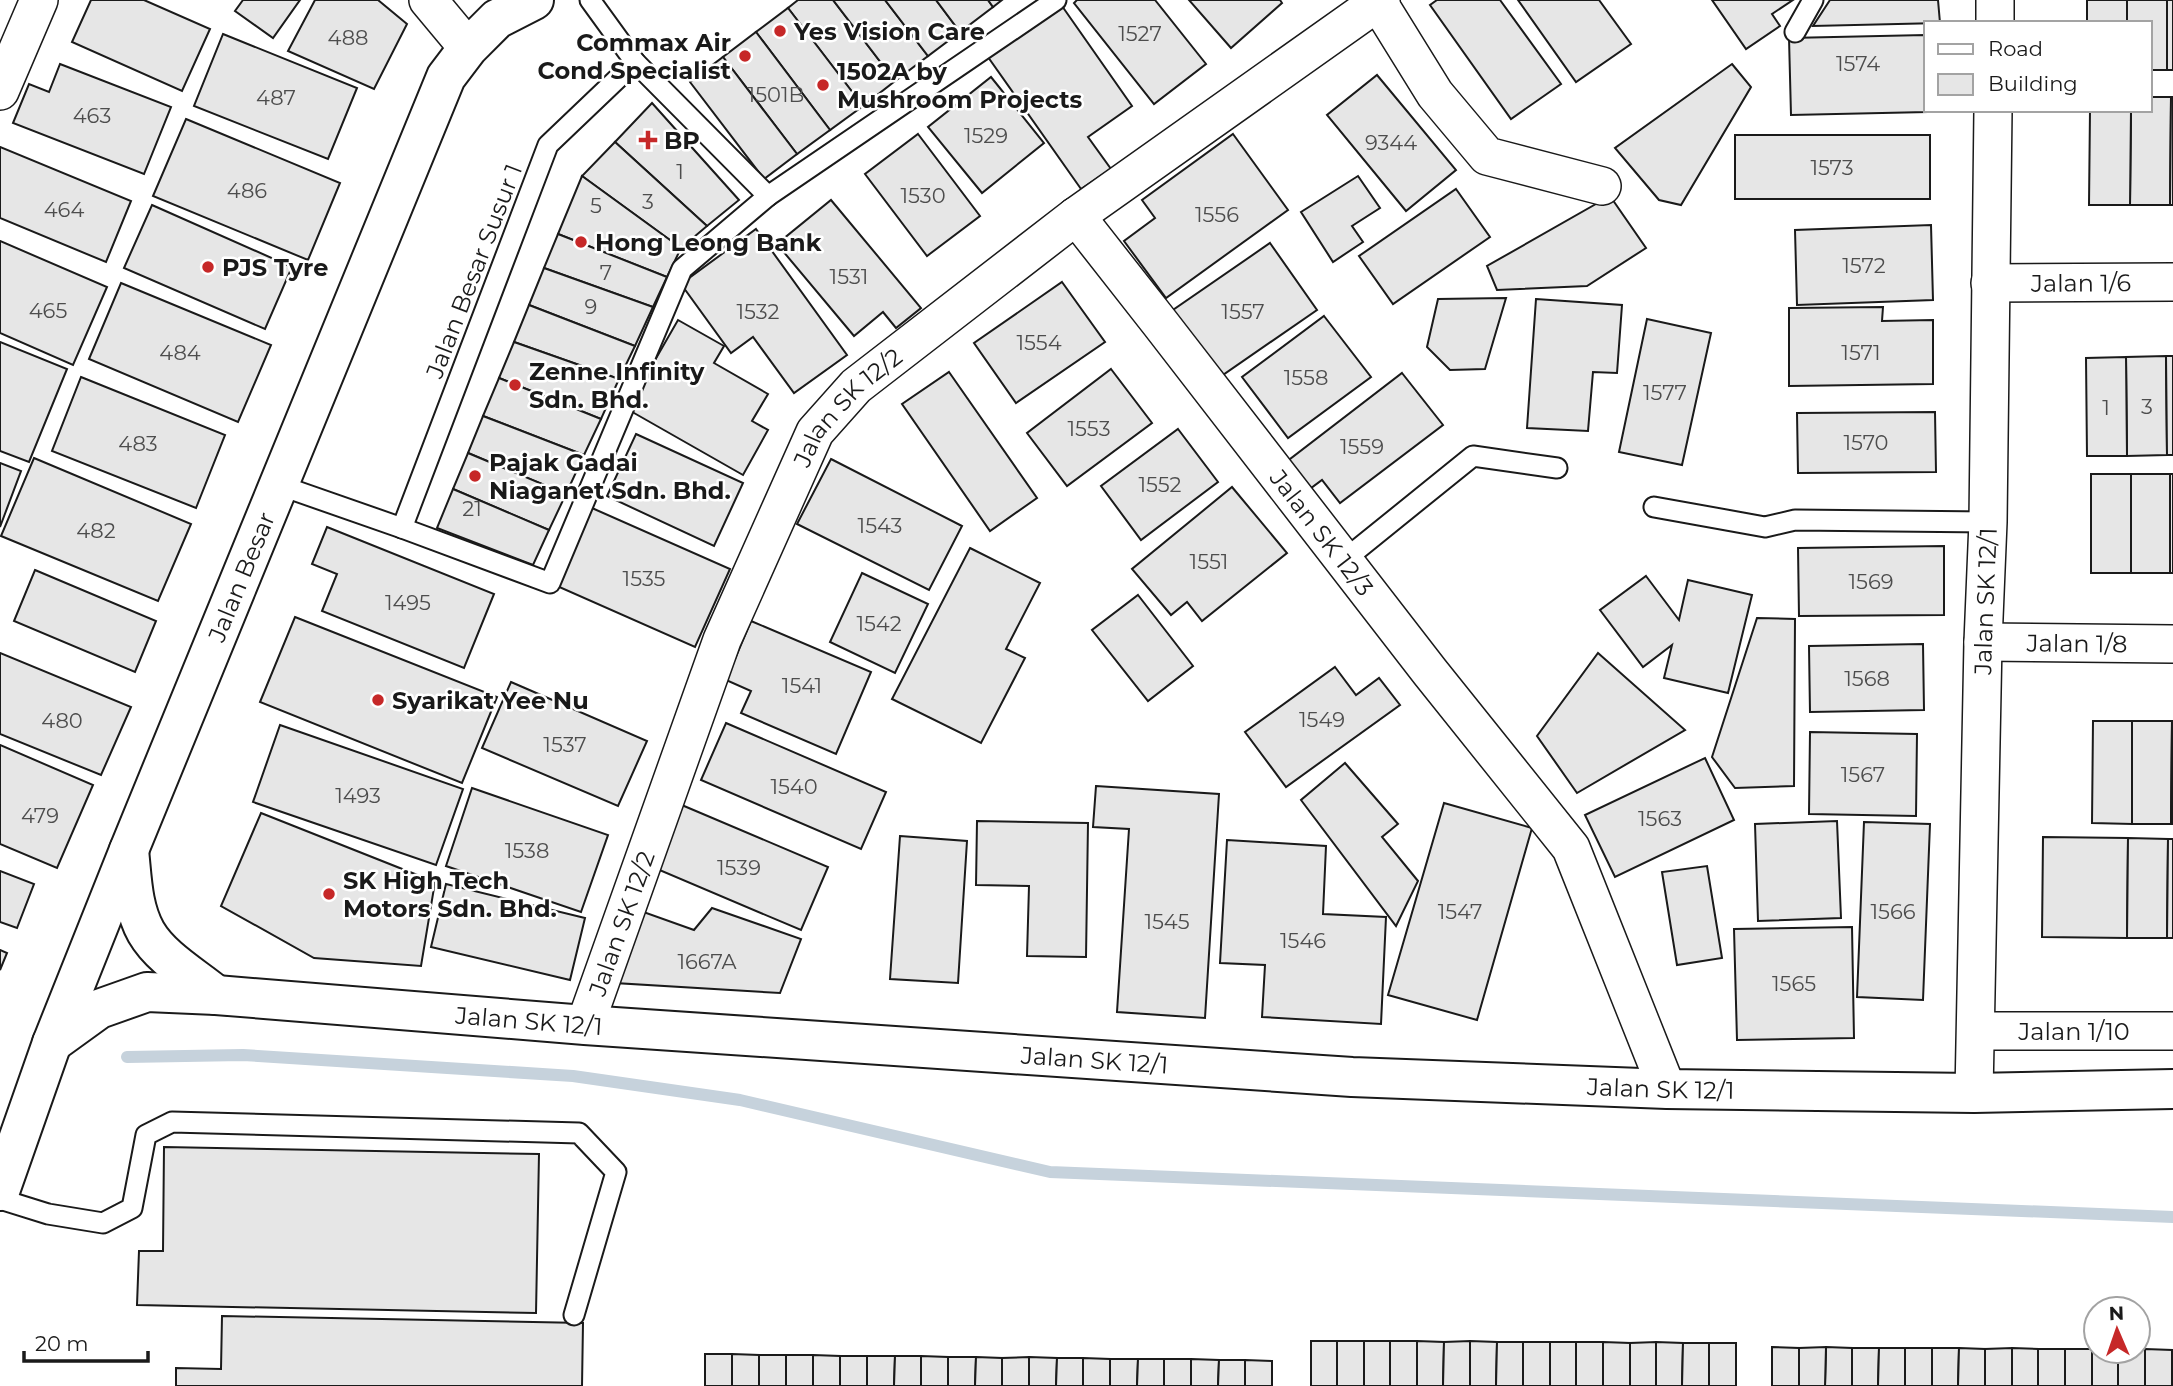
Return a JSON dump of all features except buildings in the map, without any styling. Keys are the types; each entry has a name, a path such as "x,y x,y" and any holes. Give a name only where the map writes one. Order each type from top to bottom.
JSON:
{"main road":[{"name":"Jalan Besar","path":"0,1191 52,1043 129,850 446,77 468,48 488,10 534,0"},
{"path":"129,850 134,896 146,932 164,954 216,995"},
{"name":"Jalan SK 12/1","path":"52,1043 99,1009 147,992 1352,1077 1667,1089 1974,1093 2173,1089"}],"street":[{"path":"428,0 468,48"},
{"path":"1995,21 1996,0"},
{"path":"1379,1 1435,94 1487,156 1602,186"},
{"name":"Jalan SK 12/2","path":"585,1025 722,640 815,432 856,386 1076,216 1379,1"},
{"path":"0,91 27,6"},
{"name":"Jalan SK 12/1","path":"1974,1093 1988,522 1993,112"},
{"name":"Jalan SK 12/3","path":"1076,216 1343,561 1571,848 1667,1089"},
{"name":"Jalan 1/6","path":"1990,283 2173,282"},
{"name":"Jalan 1/8","path":"1983,642 2173,644"},
{"name":"Jalan 1/10","path":"1976,1031 2173,1031"}],"lane":[{"path":"590,0 635,62 768,196"},
{"path":"279,485 550,583 682,269 768,196 1056,0"},
{"path":"1795,32 1813,0"},
{"name":"Jalan Besar Susur 1","path":"402,528 548,145 635,62"},
{"path":"1343,561 1473,456 1557,468"},
{"path":"1654,508 1765,527 1795,520 1988,522"},
{"path":"0,1199 48,1214 103,1223 132,1208 146,1135 173,1122 579,1133 616,1172 574,1315"}],"waterway":[{"path":"127,1057 243,1055 573,1076 740,1100 1050,1172 2173,1217"}],"place":[{"name":"Yes Vision Care","path":"780,31"},
{"name":"Commax Air Cond Specialist","path":"745,56"},
{"name":"1502A by Mushroom Projects","path":"823,85"},
{"name":"BP","path":"648,140"},
{"name":"Hong Leong Bank","path":"581,242"},
{"name":"PJS Tyre","path":"208,267"},
{"name":"Zenne Infinity Sdn. Bhd.","path":"515,385"},
{"name":"Pajak Gadai Niaganet Sdn. Bhd.","path":"475,476"},
{"name":"Syarikat Yee Nu","path":"378,700"},
{"name":"SK High Tech Motors Sdn. Bhd.","path":"329,894"}]}
